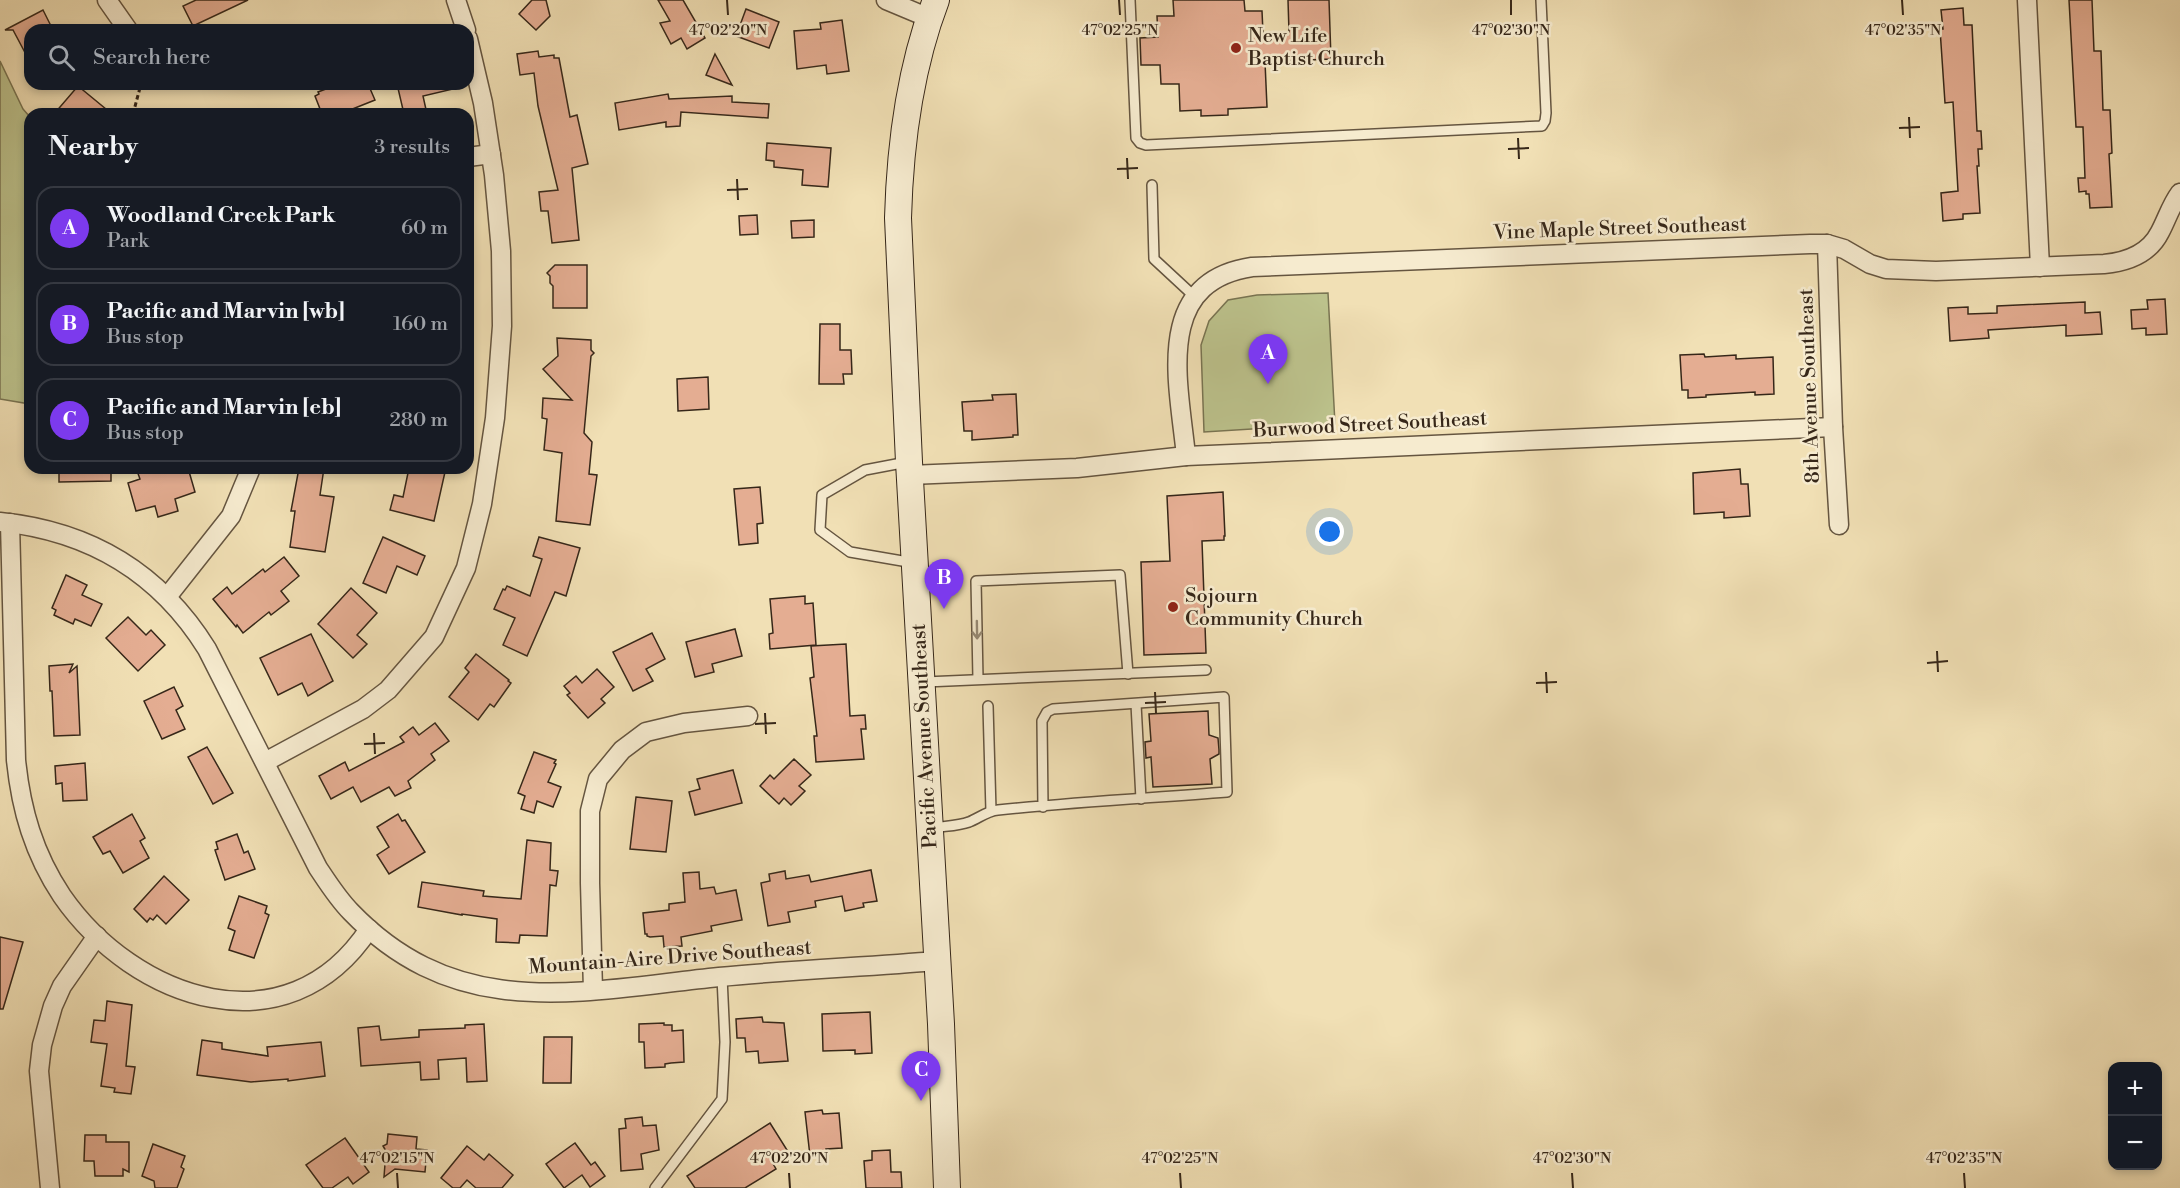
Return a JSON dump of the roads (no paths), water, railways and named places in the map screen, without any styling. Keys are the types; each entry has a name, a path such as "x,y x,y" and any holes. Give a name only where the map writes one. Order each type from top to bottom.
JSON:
{"main road":[{"name":"Pacific Avenue Southeast","path":"932,9 913,88 899,178 899,261 947,1188"}],"street":[{"path":"107,0 124,24"},
{"path":"456,0 464,24"},
{"path":"886,0 932,9"},
{"path":"2027,0 2040,267"},
{"path":"265,762 363,709 388,690 434,637 466,568 482,504 495,418 502,326 501,252 491,154 474,65"},
{"path":"474,156 491,154"},
{"name":"Vine Maple Street Southeast","path":"1185,456 1176,351 1179,330 1185,312 1195,297 1215,279 1234,270 1252,267 1827,244 1844,249 1870,264 1886,268 1936,271 2104,264 2135,257 2148,247 2159,235 2180,193"},
{"name":"8th Avenue Southeast","path":"1827,244 1833,427 1839,525"},
{"name":"Burwood Street Southeast","path":"910,468 1077,468 1185,456 1833,427"},
{"path":"167,597 231,516 248,474"},
{"path":"5,522 16,760 20,795 27,822 43,864 72,909 97,936 140,969 172,985 213,999 254,1002 274,999 312,985 345,961 369,929"},
{"name":"Mountain-Aire Drive Southeast","path":"5,522 36,527 80,540 127,564 167,597 187,619 207,649 318,868 338,897 369,929 412,960 444,975 478,986 513,992 547,993 722,977 937,962"},
{"path":"593,990 590,811 598,779 622,750 646,732 684,723 748,716"},
{"path":"50,1188 39,1071 42,1045 53,1006 62,986 97,936"}],"lane":[{"path":"1130,0 1136,138 1140,143 1146,145 1542,126 1546,113 1541,0"},
{"path":"1152,185 1154,259 1195,297"},
{"path":"910,468 865,470 822,495 820,530 850,552 916,563"},
{"path":"978,679 976,581 1120,574 1128,674"},
{"path":"922,682 1206,670"},
{"path":"930,828 967,823 991,812 1227,792 1224,697 1053,709 1047,712 1042,721 1043,807"},
{"path":"1136,704 1141,799"},
{"path":"988,706 991,812"},
{"path":"656,1188 722,1099 726,1042 722,977"}],"place":[{"name":"New Life Baptist Church","path":"1236,48"},
{"name":"Woodland Creek Park","path":"1268,384"},
{"name":"Sojourn Community Church","path":"1173,607"},
{"name":"Pacific and Marvin [wb]","path":"944,609"},
{"name":"Pacific and Marvin [eb]","path":"921,1101"}]}
